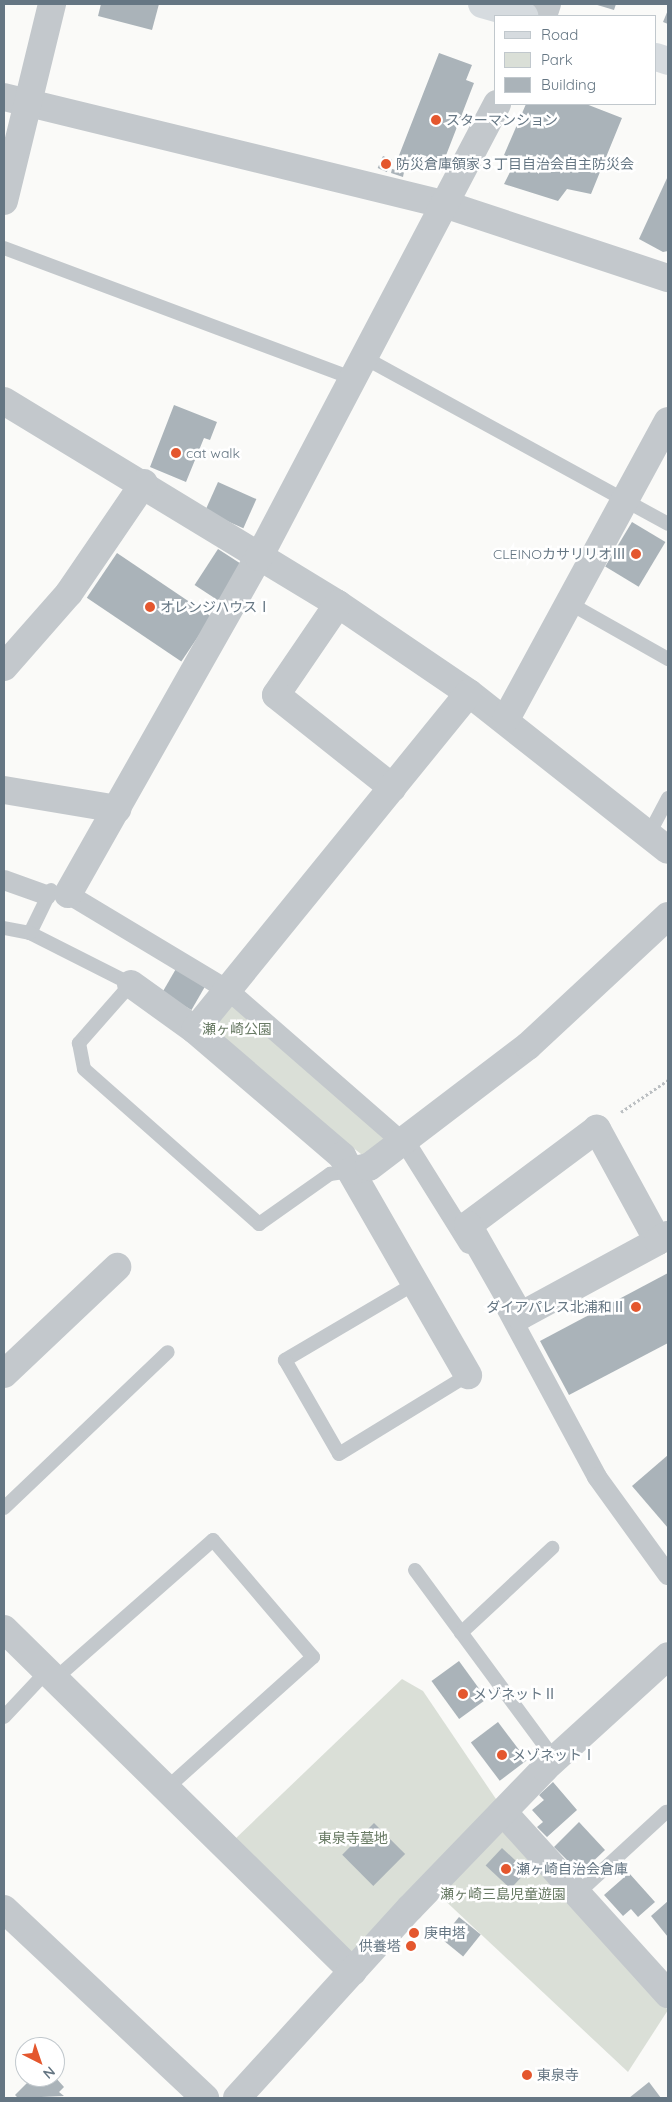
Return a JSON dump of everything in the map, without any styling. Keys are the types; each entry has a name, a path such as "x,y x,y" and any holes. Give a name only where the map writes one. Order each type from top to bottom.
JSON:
{"main road":[{"path":"482,4 520,15"}],"street":[{"path":"4,201 15,100 52,4"},
{"path":"15,100 444,204 668,278"},
{"path":"57,895 117,809 259,557 360,369 496,105"},
{"path":"4,401 144,483 259,557 338,604 470,693 506,719 658,843"},
{"path":"506,719 668,421"},
{"path":"4,667 69,593 144,483"},
{"path":"338,604 276,695 393,788"},
{"path":"195,1030 470,693"},
{"path":"4,790 117,809"},
{"path":"4,880 57,895 228,990 402,1142 474,1253 598,1477 668,1575"},
{"path":"350,1171 369,1167 528,1046 668,916"},
{"path":"131,984 195,1030 342,1156 468,1375"},
{"path":"597,1128 663,1238 520,1316 468,1225 597,1128"},
{"path":"4,1374 117,1268"},
{"path":"4,1629 52,1674 353,1972"},
{"path":"237,2098 503,1812 554,1760 665,1666"},
{"path":"503,1812 668,1994"},
{"path":"4,1909 205,2098"}],"lane":[{"path":"4,248 360,369 625,500 668,524"},
{"path":"569,603 668,659"},
{"path":"658,843 668,798"},
{"path":"30,933 57,895"},
{"path":"4,928 30,933 131,984 79,1043 84,1069 259,1224 330,1174 350,1171"},
{"path":"414,1284 285,1360 338,1454 468,1375"},
{"path":"4,1508 168,1352"},
{"path":"4,1717 52,1674 213,1540 313,1657 167,1788"},
{"path":"461,1633 552,1548"},
{"path":"415,1570 554,1760"},
{"path":"578,1893 666,1812"}],"path":[{"path":"597,1128 668,1080"}],"green space":[{"name":"瀬ヶ崎公園","path":"230,1000 391,1139 366,1158 279,1089 212,1029"},
{"name":"東泉寺墓地","path":"402,1679 423,1691 498,1802 359,1953 350,1952 234,1840"},
{"name":"瀬ヶ崎三島児童遊園","path":"504,1828 668,2010 628,2072 438,1894"}],"building":[{"path":"101,4 159,4 152,30 98,16"},
{"path":"594,4 616,4 614,10"},
{"path":"668,10 668,24 663,22"},
{"name":"スターマンション","path":"439,53 472,65 466,80 474,83 445,158 439,156 433,171 398,158"},
{"path":"526,105 589,105 622,118 591,194 567,189 558,201 504,184 516,160 504,155"},
{"name":"防災倉庫領家３丁目自治会自主防災会","path":"383,156 392,160 387,172 378,168"},
{"name":"防災倉庫領家３丁目自治会自主防災会","path":"392,169 404,172 403,177 391,173"},
{"path":"668,176 668,251 663,252 639,239"},
{"name":"cat walk","path":"174,405 217,422 210,440 204,438 186,482 150,467"},
{"path":"218,482 256,499 243,528 205,511"},
{"name":"CLEINOカサリリオⅢ","path":"632,522 665,542 639,587 605,567"},
{"path":"218,549 243,565 220,601 195,585"},
{"name":"オレンジハウスⅠ","path":"117,553 212,617 181,662 87,598"},
{"path":"177,967 206,984 191,1010 162,993"},
{"name":"ダイアパレス北浦和Ⅱ","path":"668,1273 668,1343 569,1395 540,1341"},
{"path":"668,1455 668,1528 632,1486"},
{"name":"メゾネットⅡ","path":"459,1661 487,1699 459,1719 431,1681"},
{"name":"メゾネットⅠ","path":"498,1722 527,1760 500,1781 471,1742"},
{"path":"553,1782 577,1810 547,1837 537,1827 543,1822 532,1810 544,1800 539,1795"},
{"path":"579,1822 605,1850 585,1869 577,1870 554,1847"},
{"path":"374,1823 405,1854 373,1886 342,1855"},
{"name":"瀬ヶ崎自治会倉庫","path":"502,1848 527,1871 510,1889 486,1866"},
{"path":"629,1873 655,1902 638,1917 631,1909 623,1916 604,1895"},
{"path":"668,1901 668,1937 651,1916"},
{"path":"459,1917 481,1935 463,1956 441,1939"},
{"path":"649,2082 661,2098 629,2098"},
{"path":"23,2087 64,2087 59,2092 64,2096 18,2098 15,2095"}],"place":[{"name":"スターマンション","path":"436,120"},
{"name":"防災倉庫領家３丁目自治会自主防災会","path":"386,164"},
{"name":"cat walk","path":"176,453"},
{"name":"CLEINOカサリリオⅢ","path":"636,554"},
{"name":"オレンジハウスⅠ","path":"150,607"},
{"name":"ダイアパレス北浦和Ⅱ","path":"636,1307"},
{"name":"メゾネットⅡ","path":"463,1694"},
{"name":"メゾネットⅠ","path":"502,1755"},
{"name":"瀬ヶ崎自治会倉庫","path":"506,1869"},
{"name":"庚申塔","path":"414,1933"},
{"name":"供養塔","path":"411,1946"},
{"name":"東泉寺","path":"527,2075"}]}
